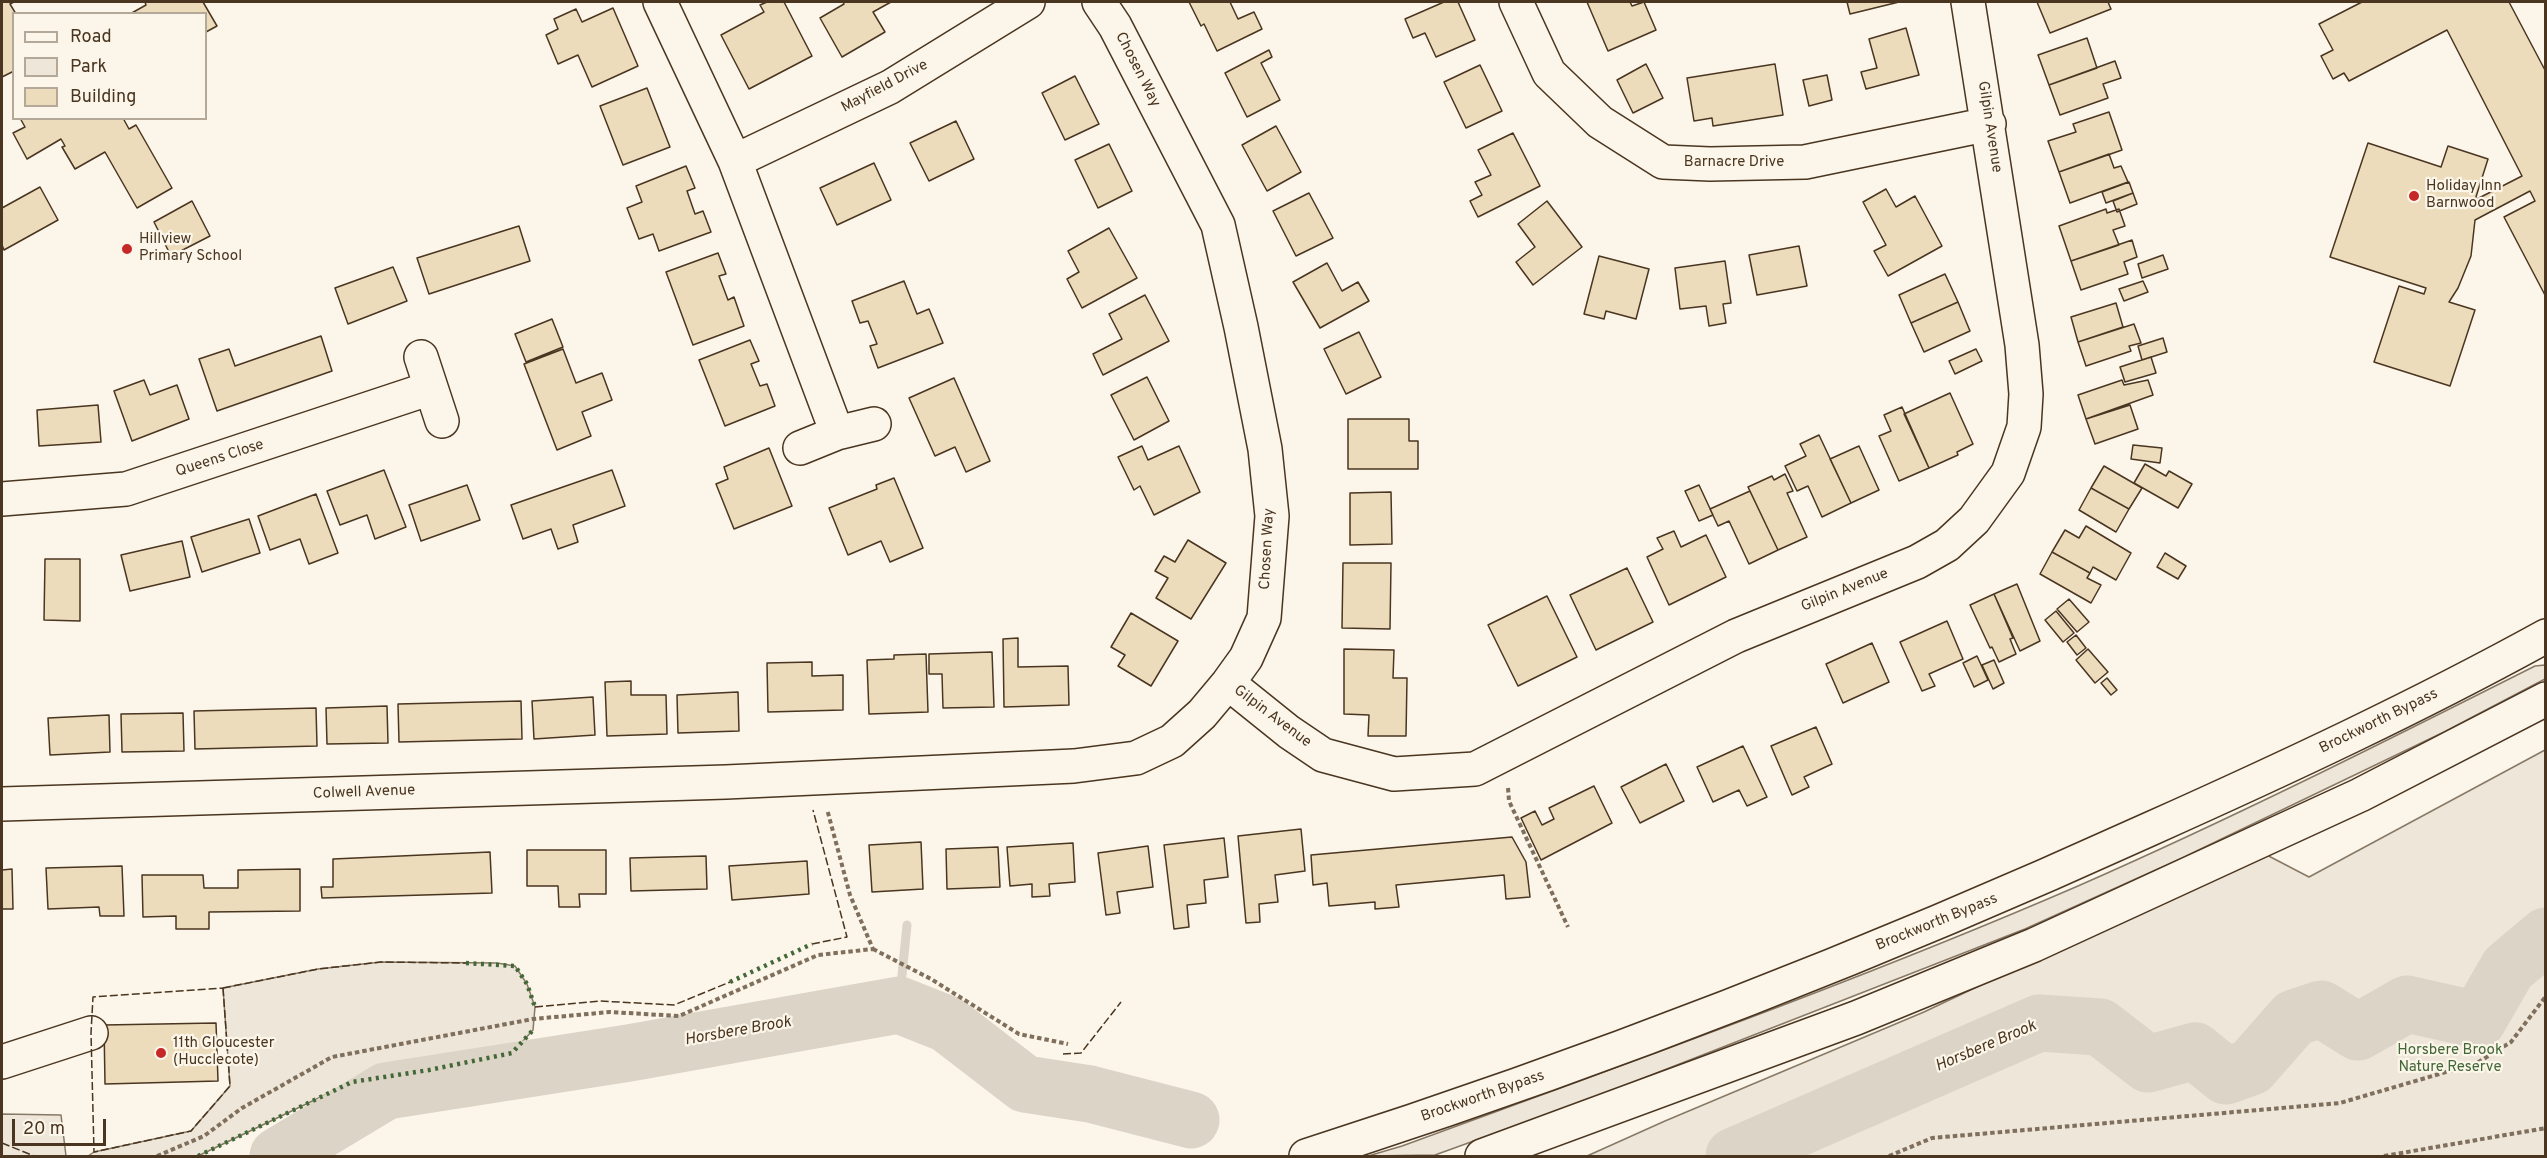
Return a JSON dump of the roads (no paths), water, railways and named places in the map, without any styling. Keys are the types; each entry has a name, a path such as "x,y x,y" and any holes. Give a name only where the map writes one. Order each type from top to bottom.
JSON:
{"main road":[{"path":"660,2 735,162 837,433"},
{"name":"Mayfield Drive","path":"735,162 891,87 1028,2"},
{"name":"Chosen Way","path":"819,777 1074,766 1136,758 1172,741 1202,714 1245,658 1264,618 1272,516 1265,449 1218,225 1115,26 1099,2"},
{"name":"Barnacre Drive","path":"1516,2 1549,73 1600,122 1663,162 1710,164 1805,162 1989,124"},
{"name":"Gilpin Avenue","path":"1228,683 1289,732 1323,755 1394,774 1475,769 1505,756 1736,636 1917,562 1947,545 1974,520 2008,473 2024,427 2026,394 2022,345 1968,2"},
{"path":"421,357 442,421"},
{"name":"Queens Close","path":"2,498 126,489 431,388"},
{"path":"800,448 837,433 874,424"},
{"name":"Brockworth Bypass","path":"1306,1156 1461,1106 1627,1045 1748,999 1993,900 2370,728 2546,636"},
{"path":"1482,1156 1845,1022 2034,945 2360,795 2546,699"},
{"name":"Colwell Avenue","path":"2,804 727,794 819,777"},
{"path":"2,1062 91,1033"}],"waterway":[{"path":"899,1005 907,925"},
{"name":"Horsbere Brook","path":"1734,1156 2039,1023 2100,1027 2148,1064 2195,1051 2226,1076 2251,1067 2294,1018 2321,1009 2358,1032 2407,1004 2478,1020 2508,968 2546,936"},
{"name":"Horsbere Brook","path":"278,1156 386,1091 629,1053 899,1005 947,1024 1025,1084 1090,1094 1191,1120"}],"place":[{"name":"Holiday Inn Barnwood","path":"2414,196"},
{"name":"Hillview Primary School","path":"127,249"},
{"name":"11th Gloucester (Hucclecote)","path":"161,1053"}],"park label":[{"name":"Horsbere Brook Nature Reserve","path":"2450,1060"}]}
